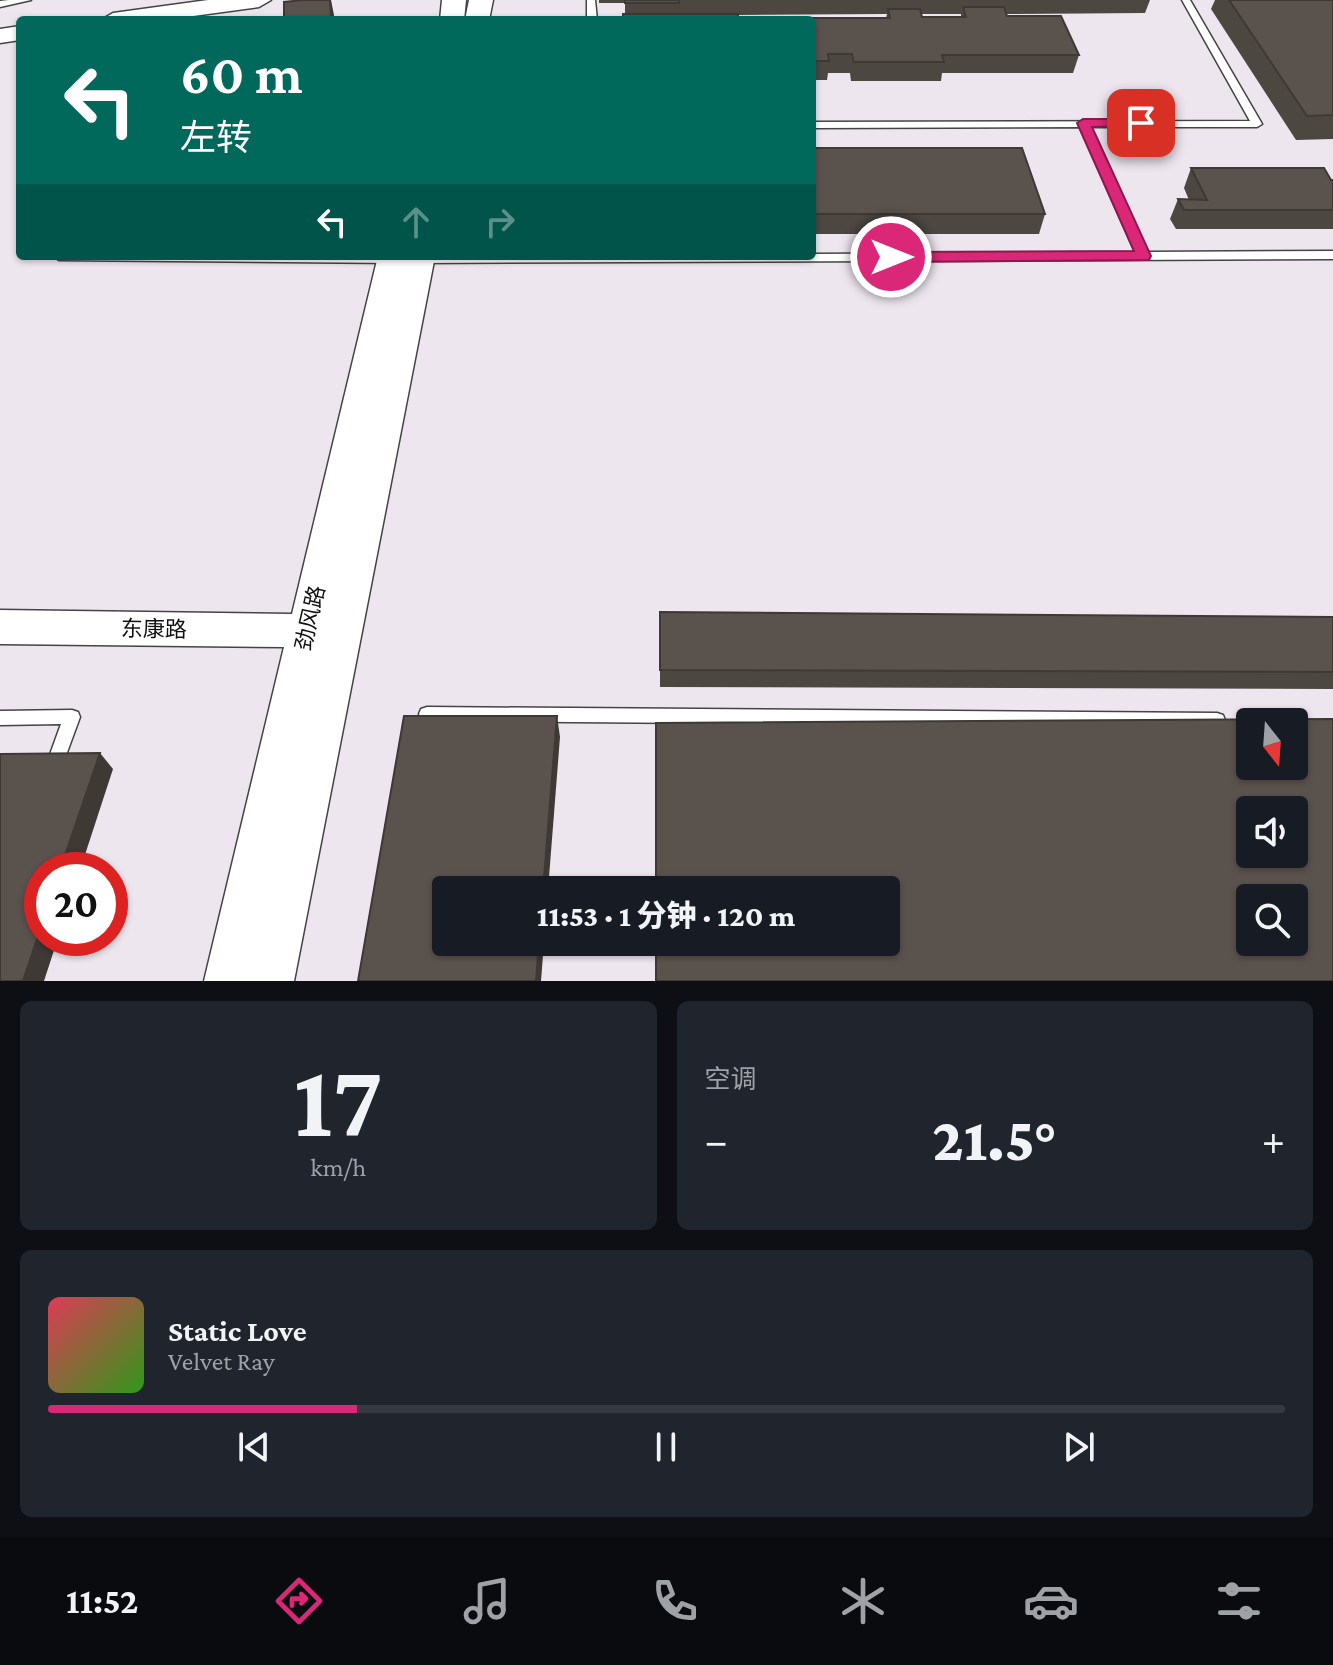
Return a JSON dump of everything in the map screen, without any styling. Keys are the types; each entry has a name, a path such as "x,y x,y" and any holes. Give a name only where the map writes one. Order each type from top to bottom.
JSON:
{"street":[{"path":"142,16 259,0"},
{"name":"劲风路","path":"228,981 308,631 405,260"},
{"name":"劲风路","path":"270,981 406,260"},
{"name":"东康路","path":"0,627 308,631"}],"lane":[{"path":"0,4 27,0"},
{"path":"816,125 1257,124 1186,0"},
{"path":"1083,123 1143,256"},
{"path":"816,257 1333,255"},
{"path":"427,714 1236,720"},
{"path":"0,718 72,717 44,789"}],"shaded area":[{"path":"0,0 1333,0 1333,981 0,981"}],"building":[{"path":"330,0 331,16 284,16 284,2"},
{"path":"625,0 679,0 679,3 625,3"},
{"path":"1229,0 1333,0 1333,115 1307,116"},
{"path":"963,7 1004,7 1007,16 1061,16 1079,55 942,55 944,62 854,62 852,54 828,54 829,61 816,61 816,18 890,18 888,9 920,9 922,17 966,17"},
{"path":"623,14 738,16 623,16"},
{"path":"816,148 1022,148 1045,214 816,214"},
{"path":"1191,168 1324,168 1333,180 1333,210 1184,210 1178,199 1207,200"},
{"path":"660,612 1333,617 1333,672 660,670"},
{"path":"404,716 557,716 544,876 432,876 432,956 538,956 536,981 358,981"},
{"path":"1308,719 1333,719 1333,981 656,981 656,956 900,956 900,876 656,876 656,723 1236,720 1236,780 1308,780"},
{"path":"100,753 66,852 24,852 24,956 31,956 23,981 0,981 0,754"}],"route":[{"path":"891,257 1143,256 1083,123 1141,123"}]}
